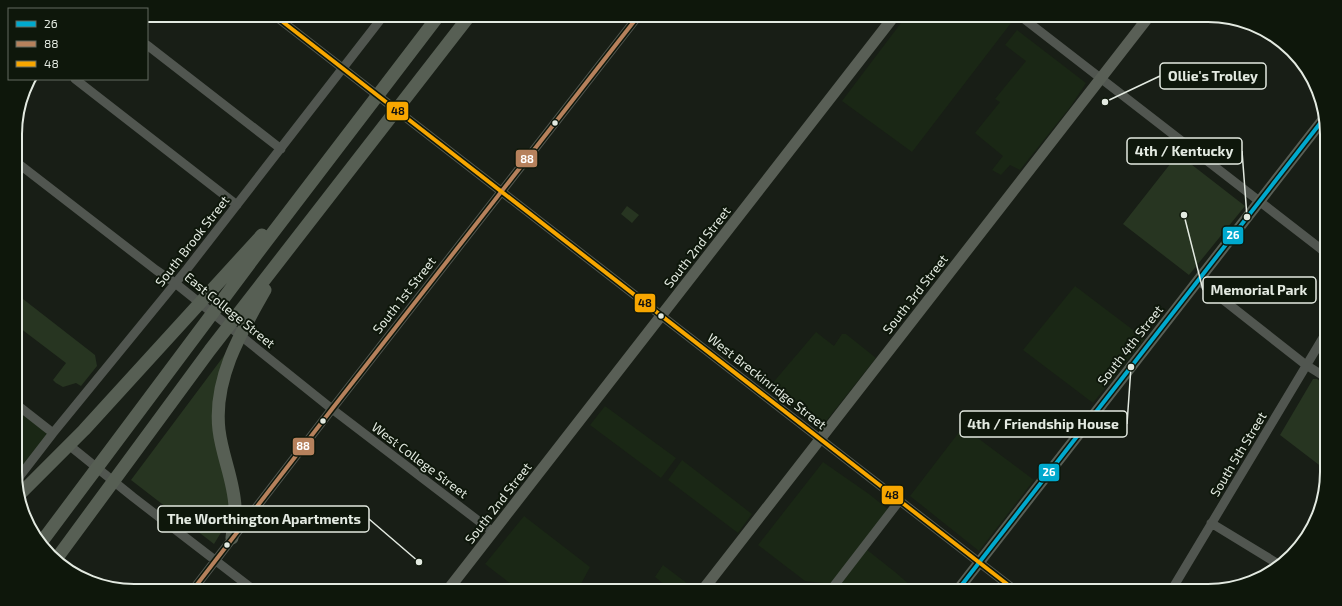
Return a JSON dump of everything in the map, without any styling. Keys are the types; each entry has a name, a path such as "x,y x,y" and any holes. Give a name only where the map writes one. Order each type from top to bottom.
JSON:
{"highway":[{"path":"24,490 70,446 177,329 226,284 321,171 434,22"},
{"path":"59,555 210,350 252,304 291,245 464,22"},
{"path":"44,539 192,341 226,284"},
{"path":"232,538 235,516 234,494 221,441 218,406 227,366 252,304"}],"main road":[{"name":"South 2nd Street","path":"452,584 890,22"},
{"name":"South 3rd Street","path":"707,584 1144,22"},
{"name":"South 4th Street","path":"962,584 1319,124"}],"street":[{"name":"West Breckinridge Street","path":"283,22 1007,584"},
{"name":"South Brook Street","path":"22,473 237,205 379,22"},
{"name":"South 1st Street","path":"197,584 632,22"},
{"path":"1028,22 1320,249"},
{"path":"148,46 281,149"},
{"path":"75,80 237,205"},
{"name":"East College Street","path":"22,166 175,283 332,409"},
{"path":"1198,280 1306,365 1320,374"},
{"name":"South 5th Street","path":"1175,584 1320,342"},
{"path":"22,409 53,433"},
{"name":"West College Street","path":"332,409 493,532"},
{"path":"70,446 246,584"},
{"path":"835,584 900,500"},
{"path":"1211,524 1274,562"}],"shaded area":[{"path":"902,22 1011,23 912,152 842,101"},
{"path":"1017,30 1086,83 1071,106 1020,170 1010,165 1001,175 992,170 1003,156 975,133 1000,102 995,99 1026,61 1005,45"},
{"path":"1178,154 1245,206 1189,275 1123,224"},
{"path":"627,206 639,215 632,223 621,214"},
{"path":"1075,286 1145,339 1093,403 1023,350"},
{"path":"23,299 95,355 97,366 81,386 76,383 63,387 53,380 66,363 22,330"},
{"path":"816,332 834,346 842,334 846,334 876,358 823,425 771,385"},
{"path":"232,345 221,365 230,507 225,526 214,544 131,480"},
{"path":"1313,379 1320,381 1320,466 1280,435"},
{"path":"605,406 676,458 661,478 590,425"},
{"path":"22,409 53,433 22,473"},
{"path":"963,427 1034,480 979,551 910,496"},
{"path":"682,460 752,514 738,533 668,480"},
{"path":"823,462 889,510 831,584 805,581 758,545"},
{"path":"524,516 590,567 581,584 511,584 485,564"},
{"path":"866,549 909,584 839,584"},
{"path":"663,565 688,584 664,584 655,577"}],"transit line":[{"name":"48","path":"283,22 1007,584"},
{"name":"88","path":"197,584 634,22"},
{"name":"26","path":"962,584 1319,124"}],"place":[{"name":"Ollie's Trolley","path":"1105,102"},
{"name":"Memorial Park","path":"1184,215"},
{"name":"4th / Kentucky","path":"1247,217"},
{"name":"4th / Friendship House","path":"1131,367"},
{"name":"The Worthington Apartments","path":"419,562"}]}
